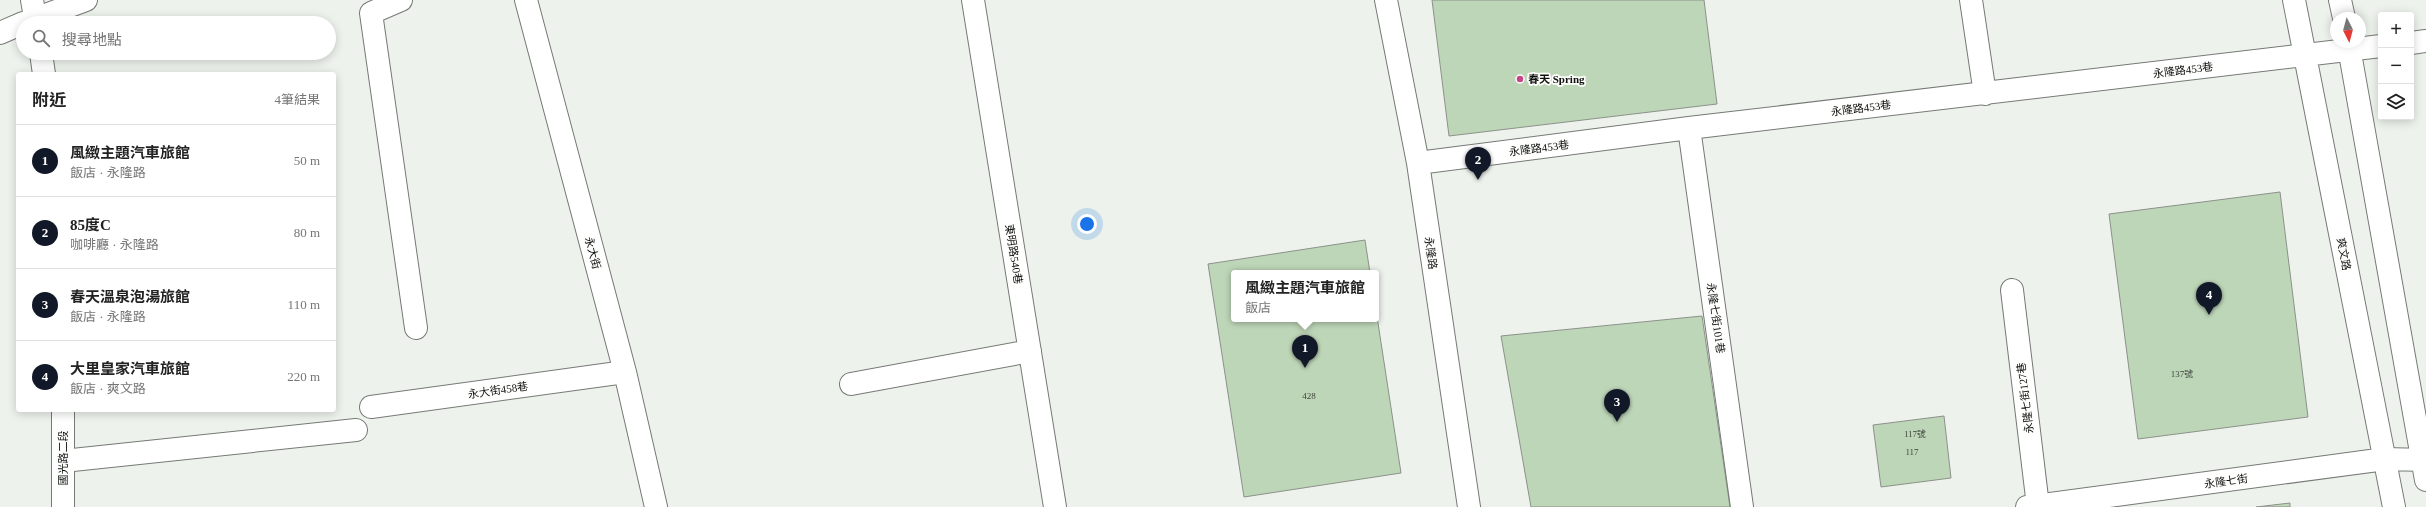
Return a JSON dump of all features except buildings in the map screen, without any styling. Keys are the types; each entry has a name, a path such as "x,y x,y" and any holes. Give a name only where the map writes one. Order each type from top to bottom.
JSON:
{"street":[{"path":"36,16 86,0"},
{"path":"401,0 371,13 416,328"},
{"name":"永大街","path":"526,0 625,372 656,507"},
{"name":"東明路540巷","path":"973,0 1055,507"},
{"name":"永隆路","path":"1386,0 1418,164 1469,507"},
{"path":"1971,0 1985,94"},
{"name":"爽文路","path":"2294,0 2394,507"},
{"path":"2340,0 2343,12"},
{"path":"0,33 16,25"},
{"path":"2414,43 2426,41"},
{"name":"永隆路453巷","path":"2366,46 2378,46"},
{"name":"永隆路453巷","path":"1418,164 1689,128 2304,56 2340,48"},
{"path":"2349,48 2425,467"},
{"path":"42,60 44,72"},
{"name":"永隆七街101巷","path":"1689,128 1742,507"},
{"name":"永隆七街127巷","path":"2012,290 2032,506"},
{"path":"851,384 1030,352"},
{"name":"永大街458巷","path":"371,407 625,372"},
{"name":"國光路二段","path":"63,412 63,507"},
{"path":"63,461 356,430"},
{"name":"永隆七街","path":"2032,506 2385,459 2425,467"}],"place":[{"name":"春天 Spring","path":"1520,79"},
{"name":"85度C","path":"1478,180"},
{"name":"大里皇家汽車旅館","path":"2209,315"},
{"name":"風緻主題汽車旅館","path":"1305,368"},
{"name":"春天溫泉泡湯旅館","path":"1617,422"}]}
